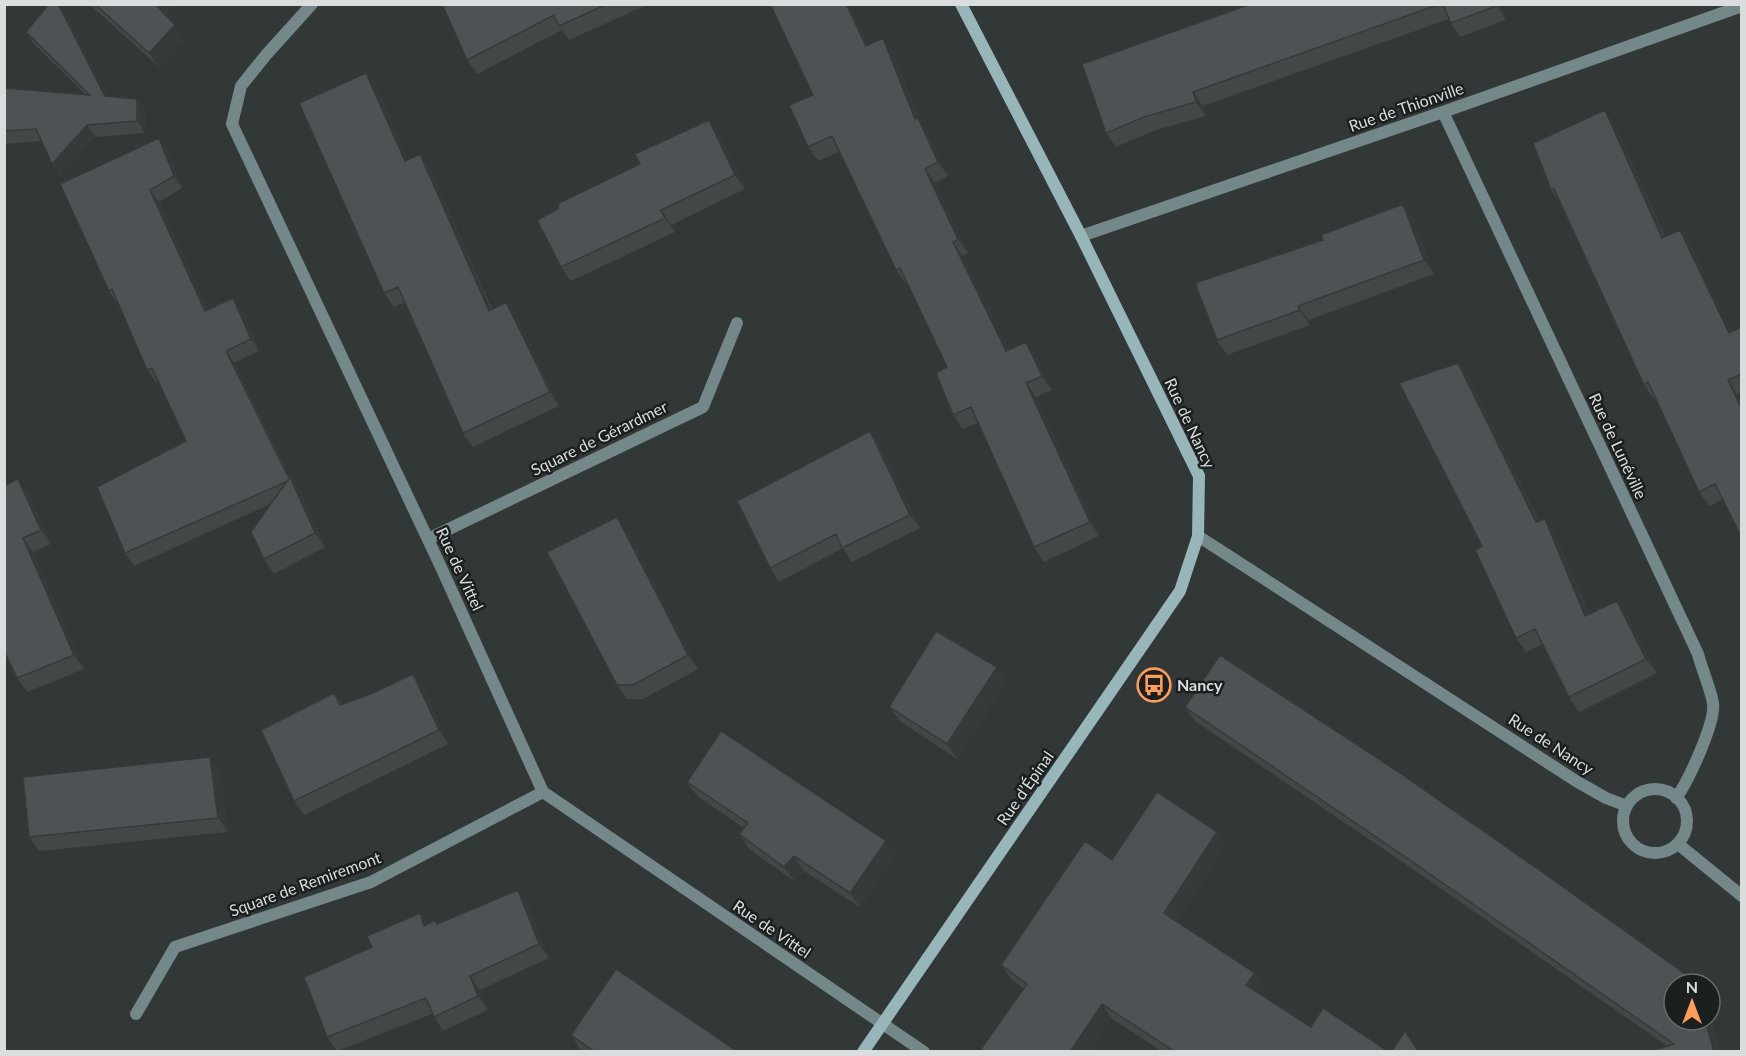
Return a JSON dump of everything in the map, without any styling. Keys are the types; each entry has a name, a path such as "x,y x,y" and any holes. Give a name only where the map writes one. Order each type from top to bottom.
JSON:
{"street":[{"name":"Rue de Vittel","path":"312,4 241,86 232,124 428,539 543,792 924,1052"},
{"name":"Rue de Nancy","path":"962,4 1081,236 1199,476 1198,536 1566,774 1606,798 1627,806"},
{"name":"Rue de Thionville","path":"1081,236 1443,112 1742,6"},
{"name":"Rue de Lunéville","path":"1443,112 1698,654 1714,705 1705,742 1684,787 1676,798"},
{"name":"Square de Gérardmer","path":"428,539 703,407 737,323"},
{"name":"Rue d’Épinal","path":"863,1052 1180,591 1198,536"},
{"path":"1659,789 1676,798 1686,814 1684,835 1678,844 1660,853 1650,853 1632,844 1623,826 1623,816 1627,806 1640,794 1649,790 1659,789"},
{"name":"Square de Remiremont","path":"136,1014 175,947 371,882 543,792"},
{"path":"1678,844 1742,896"}],"building":[{"path":"49,4 58,4 105,96 137,99 137,121 87,125 52,164 36,129 4,131 4,88 90,95 26,32"},
{"path":"95,4 155,4 175,25 149,53"},
{"path":"442,4 607,4 559,26 554,15 467,60"},
{"path":"770,4 846,4 866,46 883,38 915,119 918,118 938,162 925,169 958,239 953,242 1006,351 1026,342 1042,376 1026,383 1090,522 1034,547 971,407 953,415 936,373 947,367 900,268 896,270 832,136 808,147 789,105 813,95"},
{"path":"1251,4 1440,4 1193,92 1196,102 1144,117 1106,133 1082,64"},
{"path":"1443,4 1496,4 1496,6 1451,23"},
{"path":"366,73 405,161 420,154 489,311 506,302 550,392 463,433 398,287 384,293 299,103"},
{"path":"1605,110 1662,238 1680,230 1729,333 1742,327 1742,374 1728,380 1742,410 1742,538 1715,484 1699,492 1648,382 1644,385 1554,189 1551,190 1533,143"},
{"path":"709,120 735,175 661,210 665,218 561,267 537,220 558,209 559,203 640,164 635,154"},
{"path":"159,138 174,176 150,190 205,311 233,298 251,339 226,351 289,478 288,481 125,553 97,487 186,441 152,368 147,370 112,289 109,291 60,184"},
{"path":"1403,204 1424,260 1298,306 1300,310 1217,340 1195,283 1323,240 1321,235"},
{"path":"1458,363 1536,522 1545,519 1585,616 1617,601 1646,659 1569,697 1535,629 1516,638 1475,550 1482,546 1399,383"},
{"path":"870,431 910,515 842,548 836,534 770,568 737,501"},
{"path":"290,477 315,533 264,559 251,532"},
{"path":"18,479 41,530 23,538 74,655 17,678 4,651 4,486"},
{"path":"617,517 688,655 633,685 617,685 547,552"},
{"path":"936,631 997,667 947,744 889,707"},
{"path":"1220,655 1397,771 1682,972 1662,972 1662,1032 1708,1032 1714,1052 1648,1052 1674,1044 1185,707"},
{"path":"413,674 439,730 294,801 261,730 334,693 340,705 373,693"},
{"path":"721,731 886,841 850,893 794,856 784,867 739,834 748,823 687,782"},
{"path":"210,757 218,818 29,837 23,777"},
{"path":"1157,792 1217,832 1164,913 1255,973 1246,985 1311,1027 1323,1008 1389,1052 1175,1052 1102,1004 1070,1052 985,1052 981,1049 1027,984 1001,965 1085,841 1112,860"},
{"path":"518,890 539,944 470,976 478,996 434,1017 426,998 327,1037 304,977 372,947 367,936 420,913 424,926 435,920 437,924"},
{"path":"616,969 738,1052 595,1052 571,1035"},
{"path":"1405,1031 1419,1052 1391,1052"}],"place":[{"name":"Nancy","path":"1154,685"}]}
